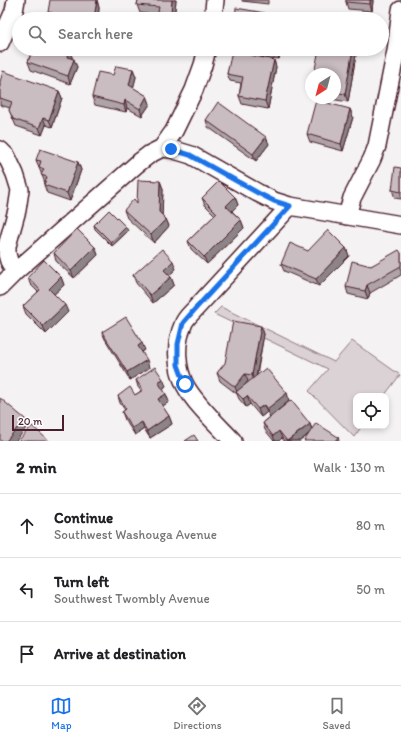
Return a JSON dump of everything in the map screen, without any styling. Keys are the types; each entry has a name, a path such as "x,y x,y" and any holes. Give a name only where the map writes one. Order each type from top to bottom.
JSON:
{"street":[{"path":"14,12 16,0"},
{"path":"214,12 215,0"},
{"path":"347,216 352,198 377,146 396,51 401,10"},
{"path":"0,43 12,16"},
{"path":"0,287 137,164 150,154 162,148 179,122 194,90 205,56"},
{"path":"162,148 171,149 190,155 274,201 290,206 401,226"},
{"path":"0,150 7,157 15,174 20,190 17,210 7,246 9,261 15,272"},
{"path":"233,441 196,400 185,384 178,365 178,344 183,323 290,206"}],"shaded area":[{"path":"221,307 334,362 352,341 400,375 386,393 353,393 353,429 360,429 354,437 309,391 328,369 214,314"}],"building":[{"path":"50,0 97,0 95,12 48,12"},
{"path":"138,0 172,0 171,12 158,12 159,7 137,5"},
{"path":"346,0 370,0 370,4 346,2"},
{"path":"236,8 259,12 236,12"},
{"path":"30,56 67,56 74,59 68,76 28,62"},
{"path":"231,56 255,56 274,60 265,101 239,96 243,77 227,74"},
{"path":"318,56 352,56 345,94 341,93 341,68 315,68"},
{"path":"116,66 133,69 129,85 147,96 140,109 125,100 124,105 92,97 98,72 113,75"},
{"path":"3,71 59,91 49,120 43,118 39,128 13,119 9,110 12,102 0,98 0,82"},
{"path":"218,102 266,137 253,154 206,120"},
{"path":"315,104 331,104 350,109 341,144 307,134"},
{"path":"40,149 78,162 67,193 44,185 47,177 41,175 44,169 39,167 41,161 36,160"},
{"path":"395,167 401,168 401,192 392,190"},
{"path":"138,180 160,181 159,212 166,219 151,235 124,210 134,199 137,203"},
{"path":"219,181 235,197 226,206 241,220 204,257 188,241 217,213 202,198"},
{"path":"109,210 126,227 111,242 94,225"},
{"path":"77,229 95,247 71,271 54,253"},
{"path":"328,230 346,248 316,279 281,264 290,243 308,251"},
{"path":"162,249 173,261 164,270 171,277 150,295 133,275"},
{"path":"399,250 401,253 401,266 367,285 365,291 346,287 352,261 371,266"},
{"path":"44,260 61,277 49,289 65,305 43,326 23,306 40,290 28,277"},
{"path":"126,317 142,343 138,346 147,360 127,372 102,332"},
{"path":"233,321 261,326 252,375 245,374 235,387 217,373 225,363"},
{"path":"155,367 163,379 158,382 166,394 158,399 169,416 147,431 142,422 132,428 122,412 126,409 118,396 130,387 135,395 143,390 136,380"},
{"path":"266,368 287,393 267,409 264,405 258,409 247,396 243,399 236,392"},
{"path":"0,398 25,419 6,441 0,440"},
{"path":"291,400 310,424 287,441 279,431 273,436 263,423"},
{"path":"316,423 338,437 335,441 304,441"},
{"path":"32,426 49,441 18,441"},
{"path":"194,435 198,441 185,441"}],"route":[{"path":"171,149 190,155 258,193 274,201 290,206 183,323 178,344 178,365 185,384"}]}
